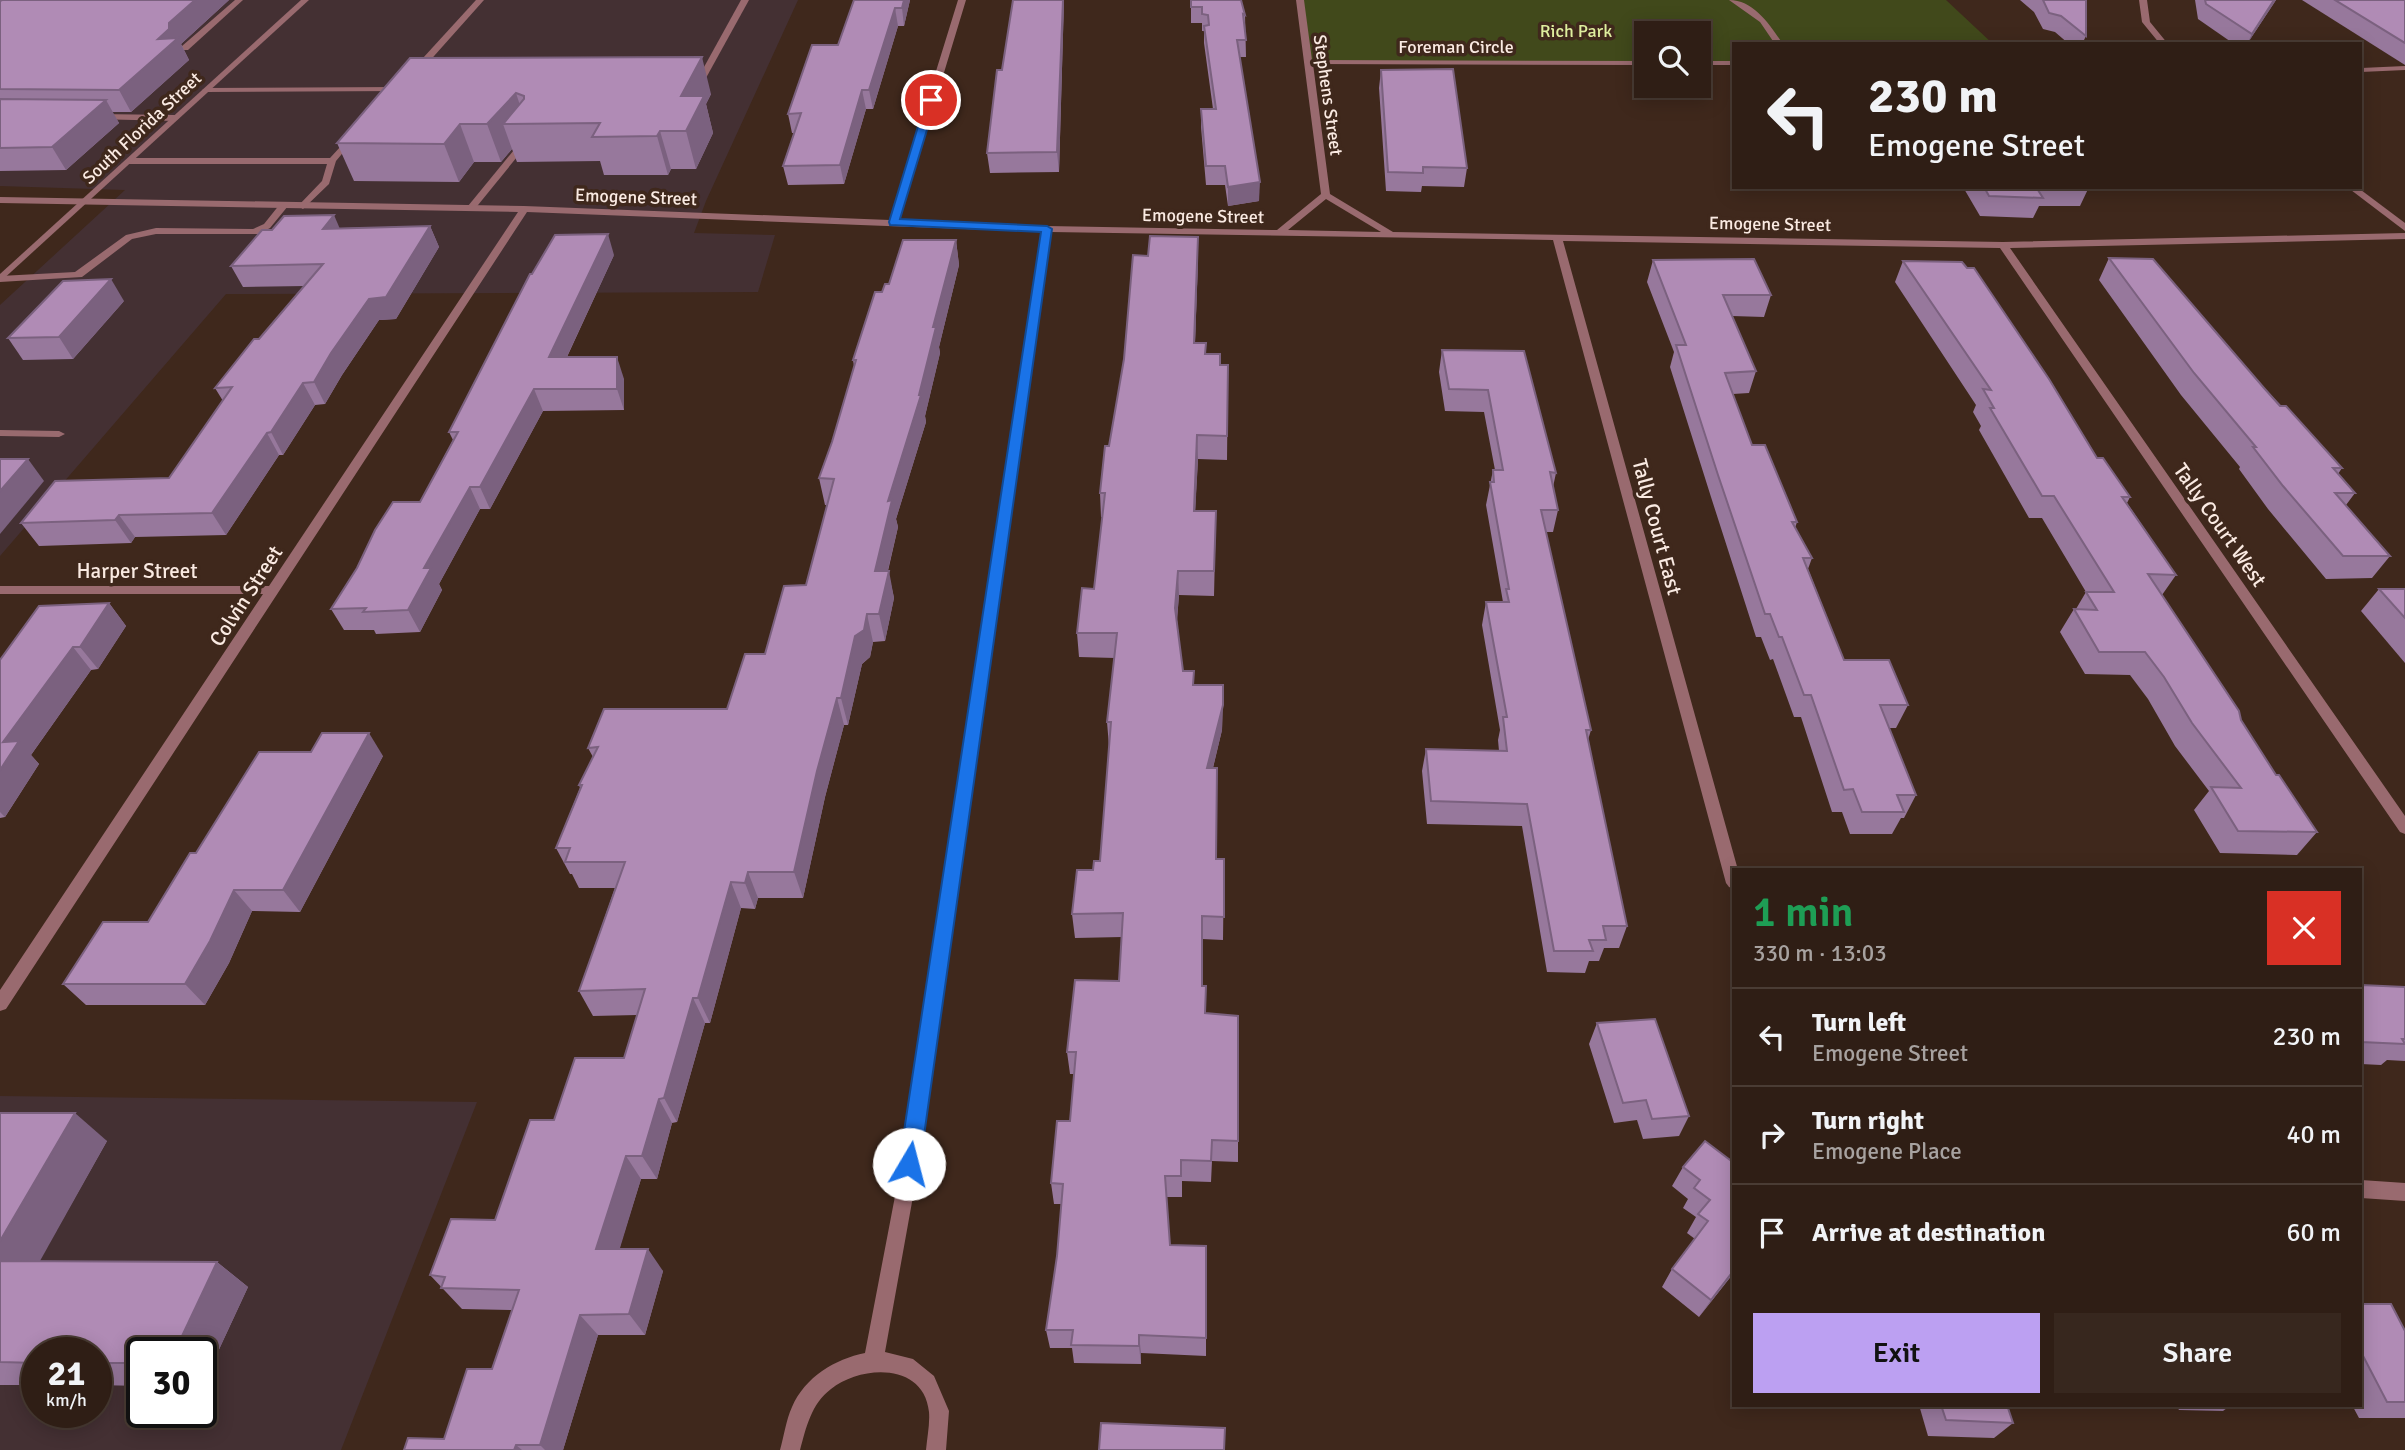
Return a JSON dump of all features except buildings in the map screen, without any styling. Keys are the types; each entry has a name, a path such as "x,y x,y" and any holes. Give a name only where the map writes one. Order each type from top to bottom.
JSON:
{"street":[{"path":"185,48 239,0"},
{"name":"South Florida Street","path":"0,279 305,0"},
{"path":"206,90 399,90 480,0"},
{"path":"697,87 745,0"},
{"path":"894,222 962,0"},
{"name":"Stephens Street","path":"1300,0 1326,195"},
{"path":"1733,0 1763,20 1778,42"},
{"path":"2143,0 2146,22 2162,42"},
{"name":"Foreman Circle","path":"1308,62 1634,63"},
{"path":"1711,63 1732,63"},
{"path":"2362,70 2405,68"},
{"path":"81,117 175,118"},
{"path":"303,206 326,182 332,161 358,130"},
{"path":"471,208 531,135"},
{"path":"129,161 332,161"},
{"path":"2354,189 2405,228"},
{"path":"1279,233 1326,195 1391,233"},
{"name":"Emogene Street","path":"0,200 524,209 1047,229 2003,245 2200,243 2405,236"},
{"path":"0,279 78,275 130,237 156,231 255,232 267,226 283,206"},
{"name":"Colvin Street","path":"0,1004 524,209"},
{"path":"874,1359 905,1191 1047,229"},
{"name":"Tally Court East","path":"1557,236 1732,875"},
{"name":"Tally Court West","path":"2003,245 2405,828"},
{"path":"0,433 59,434"},
{"name":"Harper Street","path":"0,590 274,590"},
{"path":"2362,1189 2405,1192"},
{"path":"790,1450 795,1422 808,1397 826,1378 850,1364 874,1359 897,1362 916,1372 932,1388 940,1410 940,1436 936,1450"}],"shaded area":[{"path":"192,0 798,0 694,233 775,235 758,292 226,294 0,556 0,305 125,190 0,186 0,67"},
{"path":"0,1096 477,1102 341,1450 0,1450"}],"green space":[{"name":"Rich Park","path":"1300,0 1946,0 1991,42 1732,42 1732,63 1711,63 1711,21 1634,21 1634,63 1308,62"}],"route":[{"path":"909,1164 1047,229 894,222 931,100"}]}
